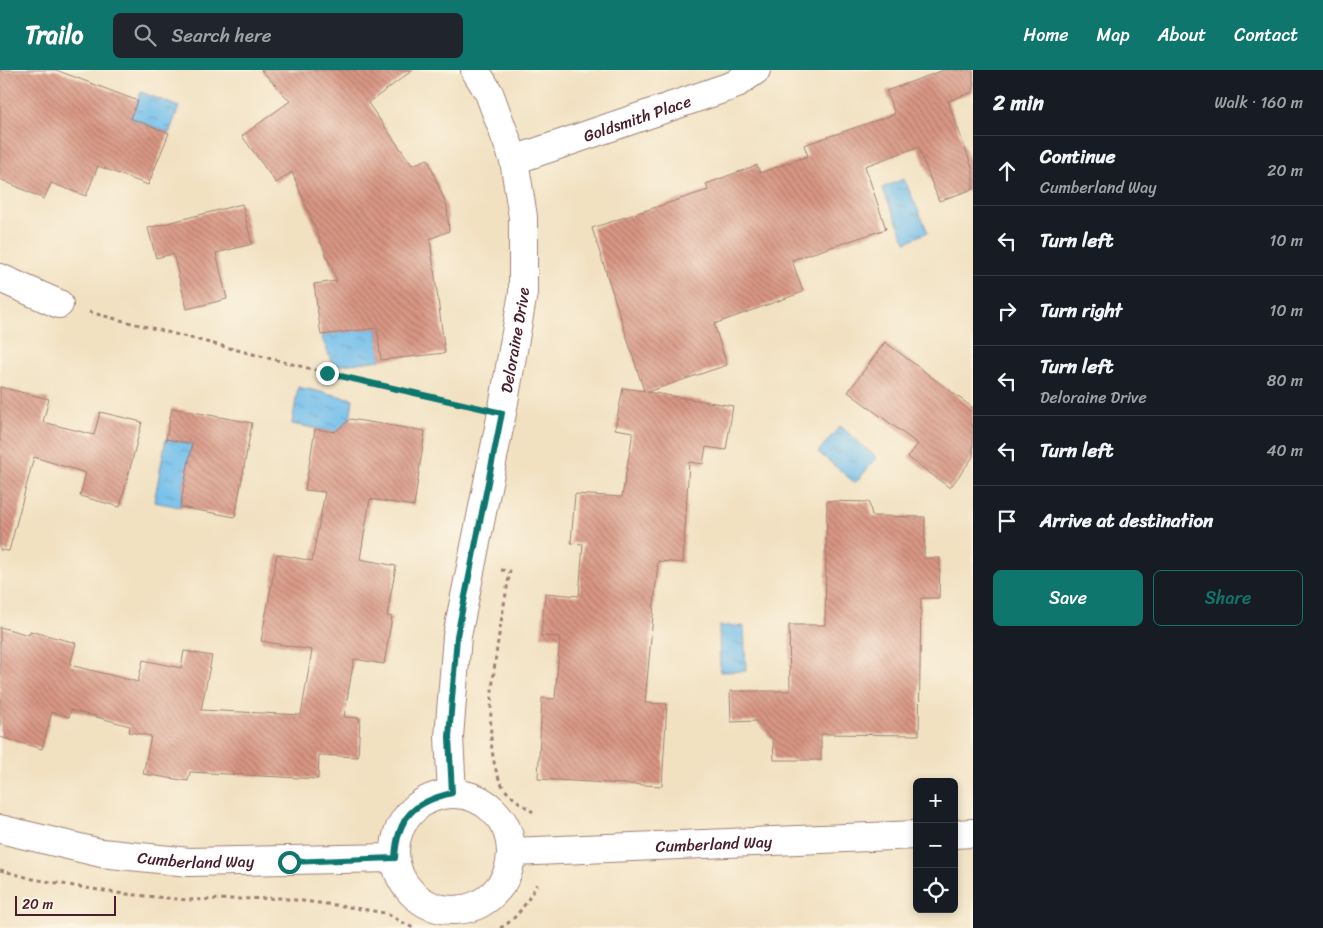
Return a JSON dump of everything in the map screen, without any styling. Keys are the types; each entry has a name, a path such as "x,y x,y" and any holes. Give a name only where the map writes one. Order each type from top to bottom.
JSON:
{"street":[{"name":"Deloraine Drive","path":"452,793 449,737 457,636 502,413 523,293 523,217 514,160 489,93 475,70"},
{"name":"Goldsmith Place","path":"514,160 734,85 756,70"},
{"path":"0,278 59,304"},
{"path":"452,793 470,796 488,804 501,817 509,834 512,852 508,872 499,889 484,901 466,909 446,909 428,904 412,893 400,877 395,858 396,839 403,821 416,807 433,797 452,793"},
{"name":"Cumberland Way","path":"0,829 100,853 190,862 395,858"},
{"path":"958,834 973,833"},
{"name":"Cumberland Way","path":"512,852 913,835"}],"path":[{"path":"59,304 327,373 502,413"},
{"path":"471,565 510,571 491,682 493,749 498,775 507,793 533,812"},
{"path":"0,870 42,880 160,898 187,900 280,898 343,906 385,914 413,928"},
{"path":"500,928 506,925 527,902 537,884"}],"water":[{"path":"141,92 179,107 169,133 130,118"},
{"path":"904,179 928,232 906,242 882,188"},
{"path":"377,328 381,360 333,366 321,335"},
{"path":"298,387 353,399 350,419 335,432 292,424"},
{"path":"840,426 877,458 855,483 818,452"},
{"path":"166,439 192,444 180,507 154,502"},
{"path":"719,626 744,626 746,671 720,672"}],"building":[{"path":"0,70 56,70 138,101 130,118 169,133 148,185 98,166 86,196 51,183 44,199 0,179"},
{"path":"261,70 413,70 368,103 412,165 428,159 447,207 449,231 430,239 445,353 381,360 377,328 321,335 314,284 337,281 292,172 276,183 242,136 290,101"},
{"path":"944,70 973,70 973,92 948,101 973,170 973,189 939,201 918,147 865,166 886,229 792,260 803,292 714,324 727,365 647,392 733,406 726,450 706,447 703,464 689,462 683,563 658,561 645,703 667,704 662,786 538,779 542,698 555,699 560,637 541,636 545,593 579,596 583,544 571,543 575,494 622,497 633,432 615,429 623,388 644,391 592,228 708,190 706,184 757,165 760,173 808,156 804,145 895,114 886,91"},
{"path":"242,204 252,244 216,253 227,299 187,309 173,254 156,258 148,228"},
{"path":"885,342 973,408 973,457 950,488 908,457 918,444 848,392"},
{"path":"0,387 49,399 43,422 94,435 100,412 142,422 120,507 80,496 86,473 34,457 9,551 0,550"},
{"path":"172,408 252,423 235,517 180,507 192,444 166,439"},
{"path":"350,419 425,431 414,506 370,499 360,559 396,566 387,616 392,617 384,664 354,659 344,717 360,718 358,757 319,755 318,779 190,772 188,781 143,774 151,736 129,732 130,726 71,710 69,717 52,712 42,749 0,737 0,627 29,635 30,631 76,643 70,665 138,682 143,660 181,668 184,651 212,656 201,710 301,715 312,650 261,641 277,554 312,561 325,492 305,490 315,429 335,432"},
{"path":"827,501 869,502 872,516 925,517 924,558 940,558 939,598 921,598 919,735 821,734 821,760 774,760 773,740 756,721 731,722 730,691 790,691 789,625 825,625"}],"route":[{"path":"289,862 395,858 396,839 403,821 416,807 433,797 452,793 449,737 457,636 502,413 327,373"}]}
